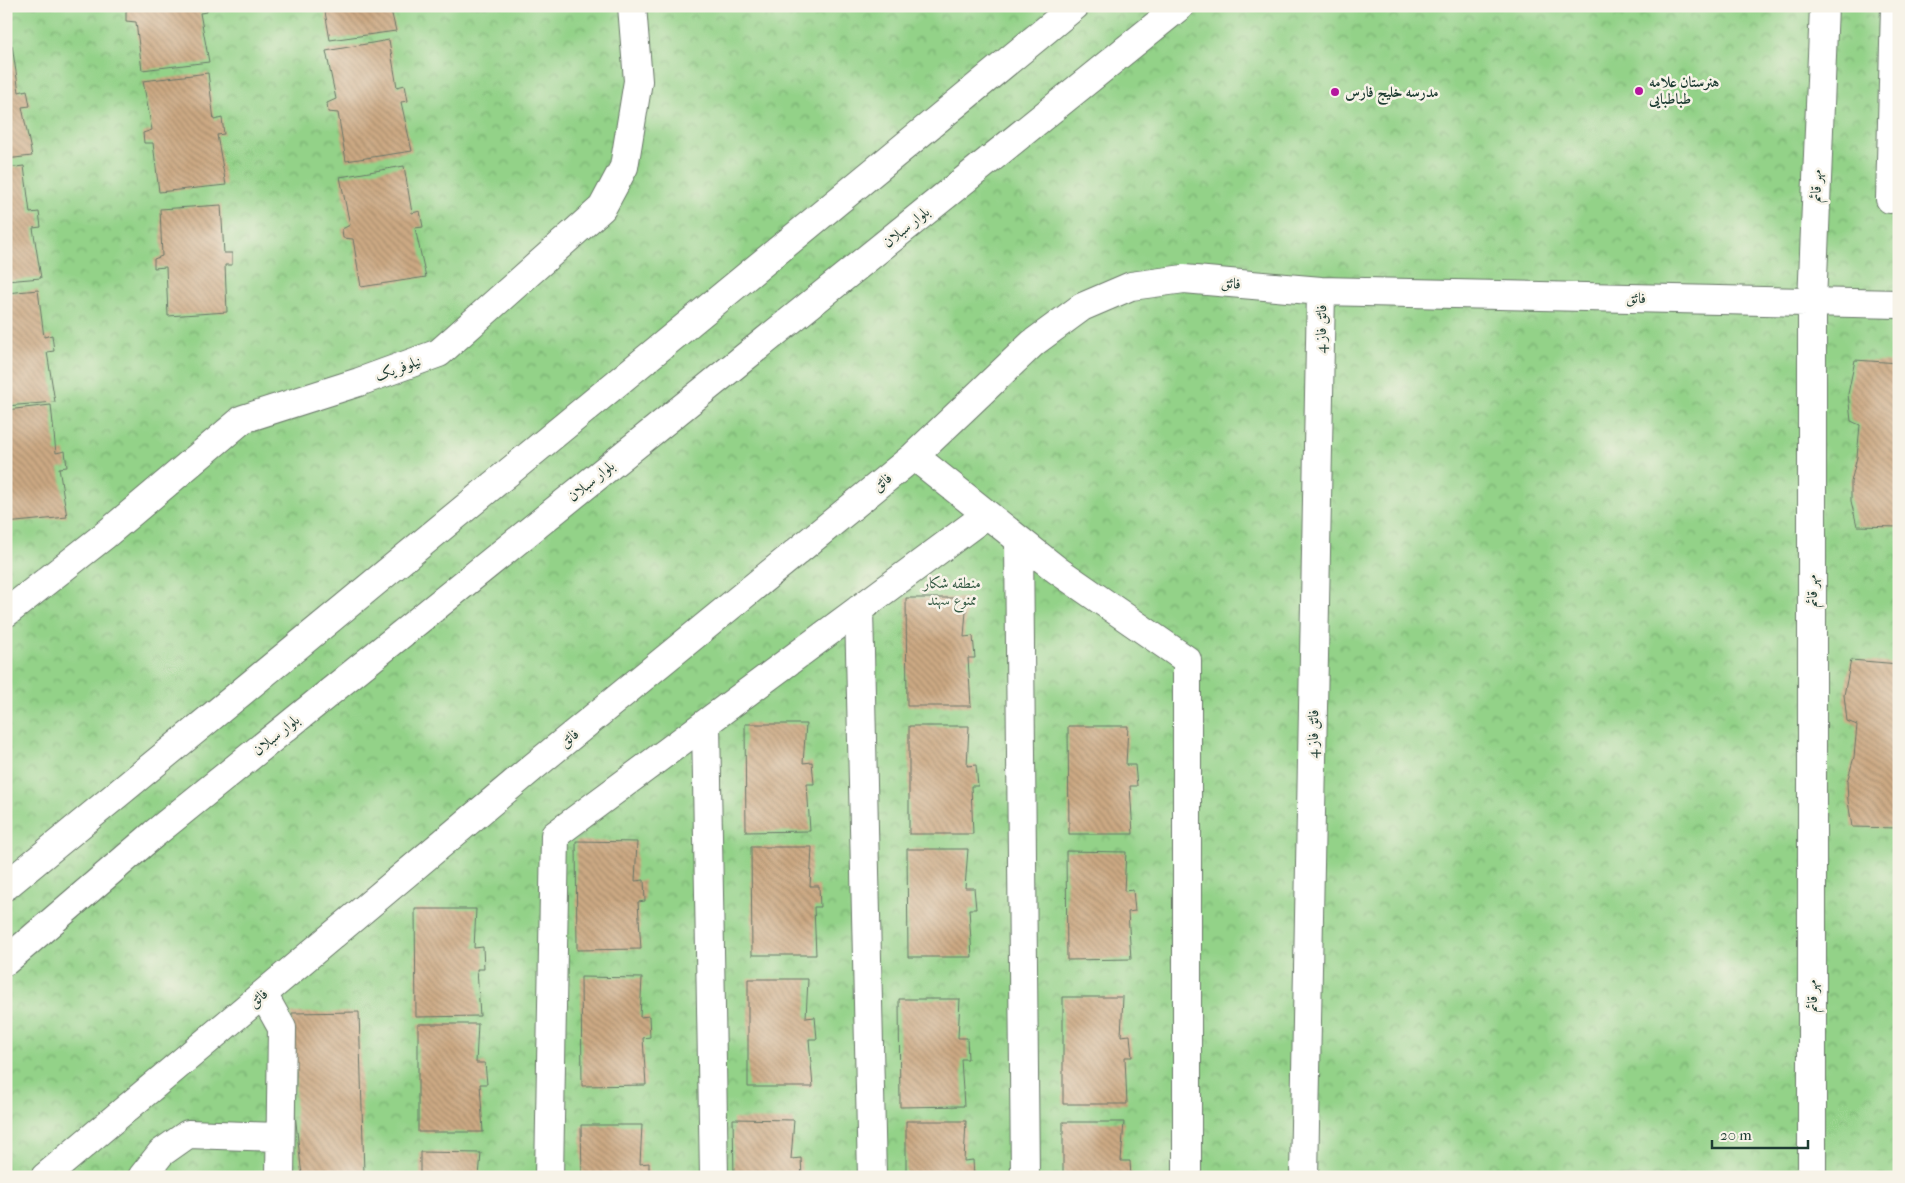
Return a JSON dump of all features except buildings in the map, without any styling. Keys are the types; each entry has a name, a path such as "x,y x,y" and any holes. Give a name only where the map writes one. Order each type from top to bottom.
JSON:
{"street":[{"name":"نیلوفر یک","path":"6,613 104,536 243,419 359,382 438,353 602,208 624,167 638,81 632,6"},
{"path":"6,886 1075,6"},
{"name":"بلوار سبلان","path":"6,961 154,834 1180,6"},
{"name":"مهر قائم","path":"1812,1177 1812,303 1824,6"},
{"path":"1890,199 1894,6"},
{"name":"فائق","path":"45,1177 532,768 914,456 1033,344 1082,307 1131,286 1184,279 1321,291 1899,304"},
{"name":"فائق فاز 4","path":"1304,1177 1321,291"},
{"path":"914,456 1057,570 1187,660 1187,1177"},
{"path":"549,1177 556,835 986,515"},
{"path":"1019,541 1025,1177"},
{"path":"859,609 872,1177"},
{"path":"706,724 714,1177"},
{"path":"263,994 282,1028 279,1137 280,1177"},
{"path":"142,1177 161,1153 188,1134 279,1137"}],"green space":[{"name":"منطقه شکار ممنوع سهند","path":"6,6 1899,6 1899,1177 6,1177"}],"place":[{"name":"هنرستان علامه طباطبایی","path":"1639,91"},
{"name":"مدرسه خلیج فارس","path":"1335,92"}]}
